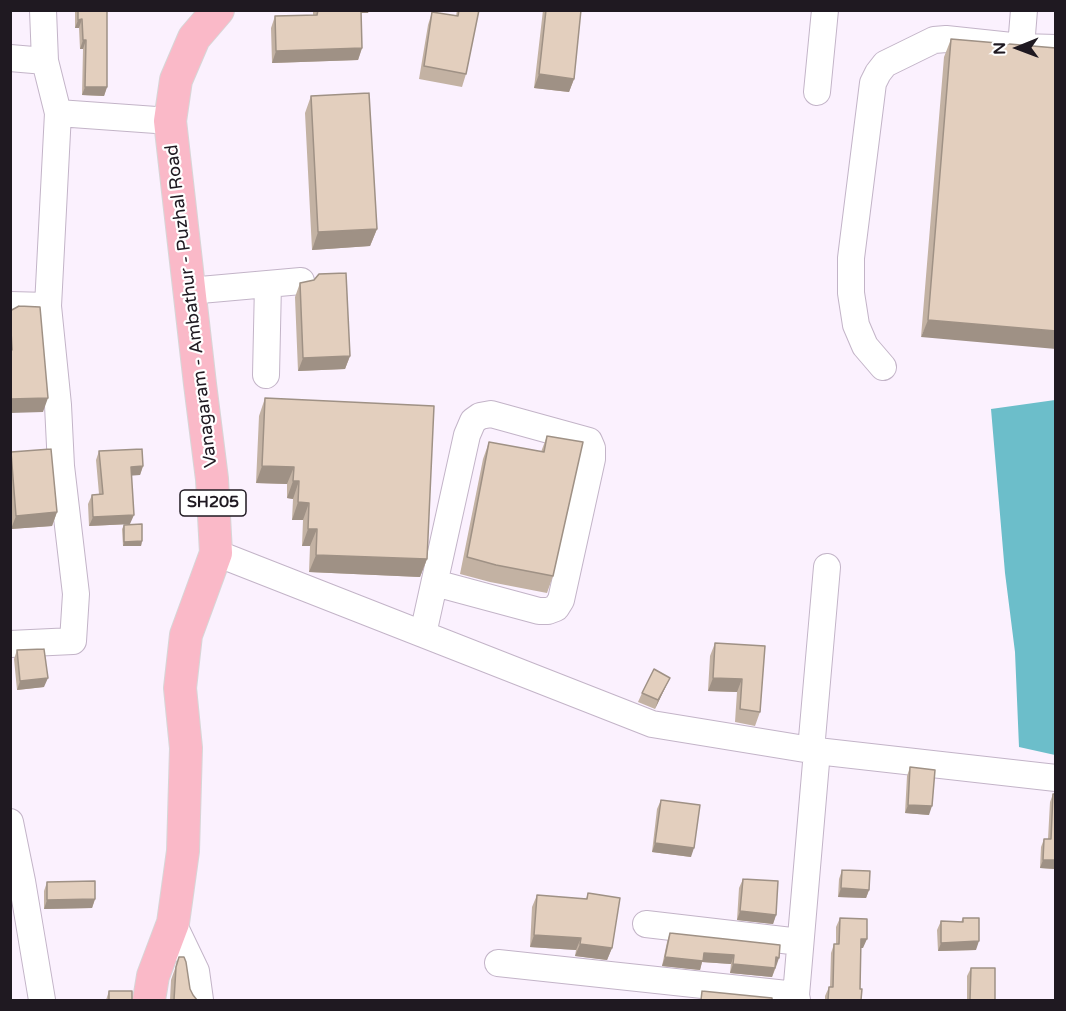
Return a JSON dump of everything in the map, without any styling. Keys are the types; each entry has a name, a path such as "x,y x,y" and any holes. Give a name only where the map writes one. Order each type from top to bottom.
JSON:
{"main road":[{"name":"Vanagaram - Ambathur - Puzhal Road","path":"149,1000 153,976 173,923 183,851 186,748 180,688 186,635 216,553 212,479 170,121 176,80 194,38 218,10"}],"street":[{"path":"10,644 72,641 76,594 61,466 58,405 48,306 58,113 45,61 43,10"},
{"path":"817,92 825,10"},
{"path":"1021,47 1024,10"},
{"path":"883,367 866,346 855,325 851,293 851,258 873,83 885,64 934,40 1056,48"},
{"path":"10,58 45,61"},
{"path":"58,113 170,121"},
{"path":"189,291 301,281"},
{"path":"266,375 268,284"},
{"path":"10,305 48,306"},
{"path":"423,634 467,435 473,421 480,416 491,414 589,441 592,448 592,459 561,600 556,608 539,611 435,583"},
{"path":"216,553 652,724 814,750 1056,778"},
{"path":"498,963 796,998 827,567"},
{"path":"10,822 16,880 42,1000"},
{"path":"173,923 196,970 200,1000"},
{"path":"646,924 800,942"}],"water":[{"path":"1056,400 1055,755 1019,747 1015,652 1005,573 991,409"}],"building":[{"path":"78,10 107,10 107,87 85,87 86,40 83,40 82,19 78,20"},
{"path":"318,10 361,10 362,48 276,51 275,16 317,15"},
{"path":"459,10 479,10 466,74 424,66 432,12 458,16"},
{"path":"546,10 581,10 574,79 539,74"},
{"path":"951,39 1056,48 1056,331 928,320"},
{"path":"369,93 377,229 318,232 311,96"},
{"path":"346,273 350,356 303,358 300,283 314,280 319,274"},
{"path":"19,306 40,307 48,398 10,399 10,350 12,350 10,311"},
{"path":"265,398 434,406 427,559 316,555 317,529 308,529 309,503 298,502 299,481 293,481 294,467 262,466"},
{"path":"547,436 583,442 553,576 467,557 489,442 544,452"},
{"path":"51,449 57,512 16,516 11,452"},
{"path":"142,449 143,466 131,467 134,515 93,517 92,495 103,494 99,451"},
{"path":"142,524 142,541 124,542 124,525"},
{"path":"715,643 765,646 760,712 740,709 742,679 713,678"},
{"path":"44,649 48,678 20,681 17,650"},
{"path":"654,669 670,678 658,700 642,693"},
{"path":"910,767 935,770 932,806 908,805"},
{"path":"1053,794 1056,794 1056,860 1043,860 1044,839 1051,839"},
{"path":"661,800 700,805 694,848 655,843"},
{"path":"842,870 870,871 869,890 841,888"},
{"path":"743,879 778,881 776,915 740,911"},
{"path":"95,881 95,899 47,900 47,882"},
{"path":"588,893 620,898 612,948 580,944 581,938 534,935 537,895 587,899"},
{"path":"840,918 867,919 867,939 861,939 861,1000 828,1000 829,987 833,987 834,944 839,944"},
{"path":"963,918 979,918 979,941 941,943 941,921 963,922"},
{"path":"670,933 780,945 779,958 776,957 775,968 733,964 734,955 704,953 703,961 665,957"},
{"path":"179,957 184,957 190,989 197,1000 174,1000 176,967"},
{"path":"971,968 995,968 995,1000 970,1000"},
{"path":"109,991 132,991 132,1000 109,1000"},
{"path":"702,991 772,998 772,1000 701,1000"}]}
